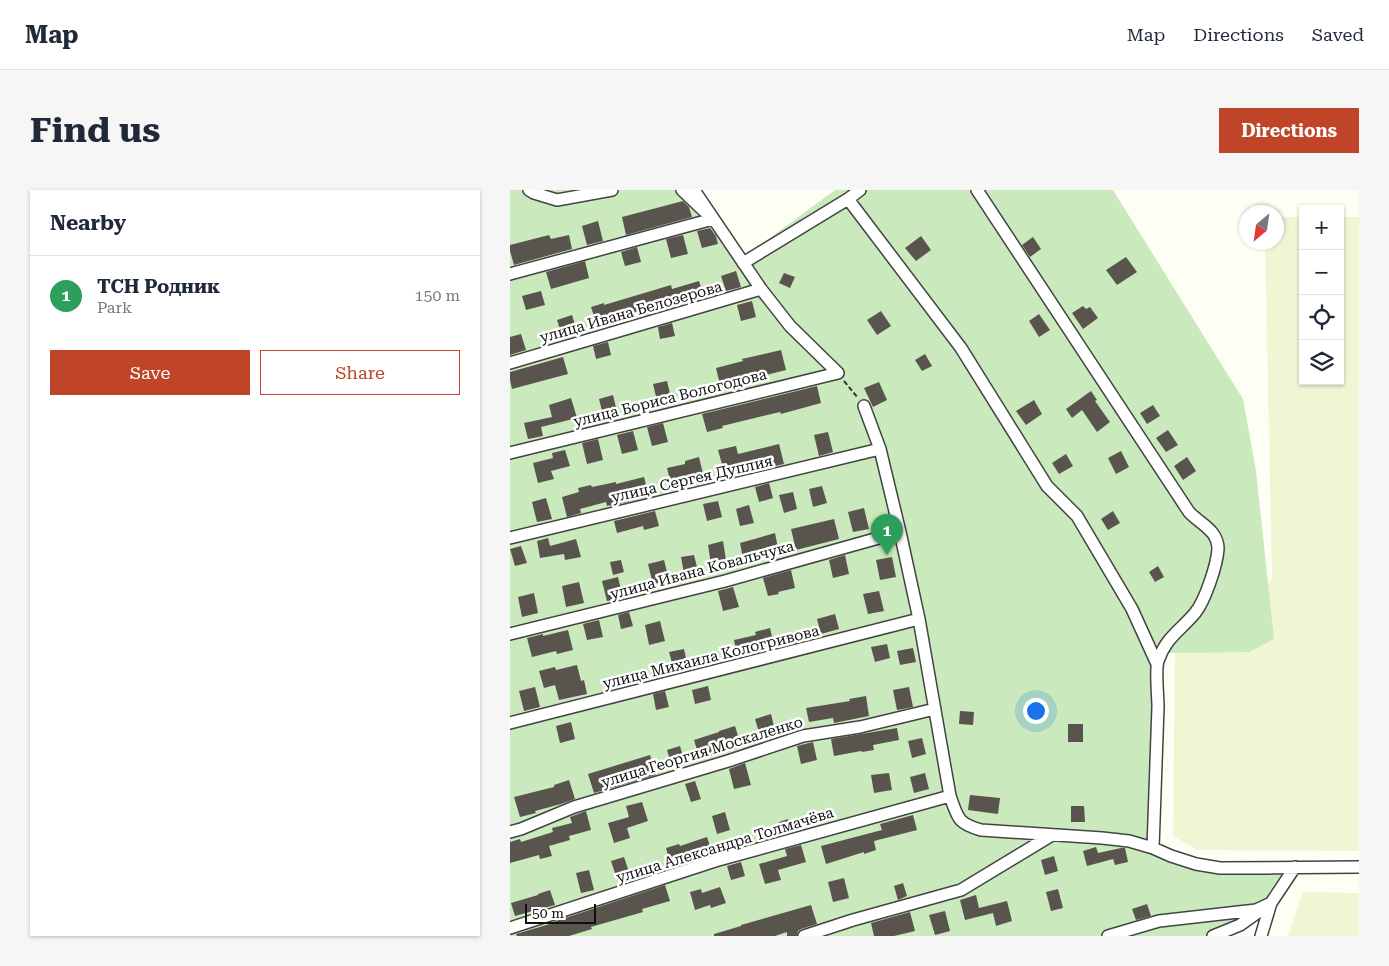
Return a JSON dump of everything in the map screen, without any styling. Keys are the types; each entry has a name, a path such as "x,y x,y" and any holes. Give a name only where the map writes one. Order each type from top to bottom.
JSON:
{"street":[{"path":"529,190 534,194 557,200 612,190"},
{"path":"682,190 713,219"},
{"path":"694,190 761,289 790,326 838,373"},
{"path":"743,263 860,190"},
{"path":"977,190 1189,512 1207,526 1214,535 1218,547 1216,559 1203,601 1195,613 1173,634 1164,647 1157,664"},
{"path":"848,198 961,348 1047,486 1077,516 1132,609 1157,664 1158,699 1153,848"},
{"path":"510,274 713,219"},
{"name":"улица Ивана Белозерова","path":"510,363 761,289"},
{"name":"улица Бориса Вологодова","path":"510,453 838,373"},
{"path":"864,406 880,449 900,532 919,620 950,796 958,817 966,825 981,830 1129,841 1196,864 1220,868 1359,867"},
{"name":"улица Сергея Дуплия","path":"510,538 880,449"},
{"name":"улица Ивана Ковальчука","path":"510,634 725,581 900,532"},
{"name":"улица Михаила Кологривова","path":"510,724 919,620"},
{"name":"улица Георгия Москаленко","path":"510,832 574,807 728,761 802,736 860,727 935,709"},
{"name":"улица Александра Толмачёва","path":"510,928 715,861 950,796"},
{"path":"804,936 853,920 961,890 1052,835"},
{"path":"1261,936 1271,903 1295,867"},
{"path":"1108,936 1159,921 1256,910 1271,903"},
{"path":"1213,936 1240,925 1271,903"}],"path":[{"path":"838,373 864,406"}],"green space":[{"path":"510,190 700,190 744,257 835,190 1113,190 1243,399 1256,471 1274,639 1249,652 1167,653 1151,666 1152,851 1213,870 1297,871 1264,913 1222,936 510,936"},
{"path":"1284,217 1299,217 1299,385 1344,385 1344,217 1359,217 1359,851 1197,850 1173,836 1175,647 1229,647 1272,578 1265,250 1284,250"},
{"path":"1303,892 1359,893 1359,936 1288,936"}],"building":[{"path":"683,201 689,207 692,217 626,235 622,217"},
{"path":"598,221 603,241 587,245 582,226"},
{"path":"710,228 716,236 718,244 702,248 697,231"},
{"path":"549,235 551,239 569,235 572,249 514,265 510,245"},
{"path":"683,235 688,254 671,258 666,239"},
{"path":"921,236 931,250 916,261 905,248"},
{"path":"1033,237 1041,249 1030,257 1022,245"},
{"path":"637,247 641,262 625,266 621,252"},
{"path":"1126,257 1137,272 1117,285 1106,270"},
{"path":"585,261 589,278 551,289 546,272"},
{"path":"736,271 741,287 726,291 721,276"},
{"path":"784,273 795,277 790,288 779,283"},
{"path":"699,281 704,297 689,301 688,297 655,307 656,311 643,315 641,310 597,325 591,307 604,303 604,305 671,285 672,289"},
{"path":"541,291 545,305 526,310 522,296"},
{"path":"752,301 756,317 741,321 737,305"},
{"path":"1083,306 1086,309 1090,307 1098,318 1083,329 1072,313"},
{"path":"881,311 891,326 877,335 867,320"},
{"path":"1039,314 1050,330 1039,337 1029,321"},
{"path":"572,315 577,331 562,336 557,320"},
{"path":"672,323 675,336 660,339 658,327"},
{"path":"521,334 526,350 510,355 510,337"},
{"path":"608,342 611,355 596,359 593,346"},
{"path":"781,350 786,370 734,383 735,385 721,389 716,368 743,361 742,359"},
{"path":"925,354 932,366 922,371 915,360"},
{"path":"563,357 568,374 512,389 510,372"},
{"path":"667,381 672,402 658,405 653,384"},
{"path":"879,382 887,400 873,407 864,388"},
{"path":"817,386 821,403 781,414 780,412 722,426 723,428 707,432 702,414"},
{"path":"1091,391 1097,400 1095,401 1110,422 1097,432 1082,410 1072,418 1066,409"},
{"path":"613,395 618,416 604,419 599,399"},
{"path":"571,398 577,418 541,427 543,436 528,439 524,423 552,417 549,405"},
{"path":"1034,400 1042,414 1026,425 1016,411"},
{"path":"1153,405 1160,416 1147,424 1140,413"},
{"path":"663,423 668,442 652,446 647,427"},
{"path":"1168,430 1178,445 1166,452 1156,438"},
{"path":"633,431 638,450 622,454 617,435"},
{"path":"828,432 833,452 819,456 814,435"},
{"path":"598,439 603,460 587,464 582,443"},
{"path":"779,444 784,464 746,473 744,464 723,468 718,450 736,446 738,454"},
{"path":"565,450 570,466 551,471 554,479 538,483 533,463 553,458 552,453"},
{"path":"1121,451 1129,467 1116,474 1108,458"},
{"path":"1066,454 1073,466 1059,474 1052,463"},
{"path":"699,457 704,478 686,482 686,485 672,489 667,468 685,464 685,461"},
{"path":"1187,457 1196,471 1183,480 1174,466"},
{"path":"644,477 649,497 610,506 607,506 606,502 580,509 581,513 567,517 562,497 579,492 578,488 616,482 616,484"},
{"path":"769,483 773,498 759,502 755,487"},
{"path":"822,486 827,503 813,507 809,489"},
{"path":"793,492 797,509 784,513 779,495"},
{"path":"546,498 552,519 537,522 532,502"},
{"path":"718,501 722,517 707,521 703,504"},
{"path":"749,505 754,523 740,526 736,509"},
{"path":"864,508 869,529 853,532 848,512"},
{"path":"655,511 659,526 644,530 643,526 617,533 614,521"},
{"path":"1113,511 1120,523 1108,530 1101,519"},
{"path":"834,519 839,539 796,550 791,529"},
{"path":"775,533 779,553 744,563 740,543"},
{"path":"548,538 550,546 576,539 581,557 565,560 564,554 540,558 537,541"},
{"path":"723,541 726,560 711,564 708,545"},
{"path":"521,546 527,563 515,566 510,549"},
{"path":"694,555 698,571 684,574 681,557"},
{"path":"845,555 849,574 833,578 829,560"},
{"path":"892,557 896,577 880,580 876,560"},
{"path":"621,560 624,572 613,575 610,562"},
{"path":"664,560 669,580 653,584 648,564"},
{"path":"1158,566 1164,577 1155,582 1149,572"},
{"path":"791,570 795,588 768,596 763,578"},
{"path":"618,577 623,598 607,601 602,581"},
{"path":"579,582 584,603 566,607 562,586"},
{"path":"733,587 739,607 723,611 718,591"},
{"path":"879,591 884,611 868,614 863,594"},
{"path":"534,593 538,613 522,617 518,597"},
{"path":"629,612 633,626 621,629 618,615"},
{"path":"835,614 839,629 821,634 817,619"},
{"path":"599,620 603,637 587,640 583,624"},
{"path":"660,621 665,641 649,645 645,625"},
{"path":"770,628 774,645 737,655 734,640 756,635 755,632"},
{"path":"568,630 573,650 557,654 556,651 532,657 527,638"},
{"path":"887,644 890,658 875,662 871,647"},
{"path":"913,648 916,662 900,665 897,651"},
{"path":"684,649 688,667 674,670 669,652"},
{"path":"577,665 581,681 584,680 587,694 559,700 555,685 544,688 539,671 555,667 556,670"},
{"path":"708,686 711,700 695,704 692,690"},
{"path":"535,687 540,707 524,711 519,691"},
{"path":"909,687 913,707 897,710 893,690"},
{"path":"665,691 669,707 656,710 653,694"},
{"path":"866,696 869,716 834,723 833,718 809,722 806,708 850,701 849,699"},
{"path":"960,711 974,712 973,725 959,724"},
{"path":"771,714 776,735 761,739 755,719"},
{"path":"571,722 575,739 560,743 556,726"},
{"path":"1068,724 1083,724 1083,742 1068,742"},
{"path":"735,726 741,746 700,760 694,740"},
{"path":"897,728 899,740 873,745 874,750 834,756 831,739"},
{"path":"922,738 926,754 912,758 908,741"},
{"path":"813,742 817,760 801,764 797,746"},
{"path":"680,746 685,763 672,767 667,750"},
{"path":"650,755 656,775 594,793 588,774"},
{"path":"745,763 751,785 734,789 729,769"},
{"path":"889,773 892,790 874,793 871,775"},
{"path":"925,773 929,789 914,793 910,777"},
{"path":"569,780 575,799 520,817 514,797 554,787 554,785"},
{"path":"695,781 701,799 691,802 685,784"},
{"path":"970,795 1000,798 998,814 968,810"},
{"path":"642,802 648,821 627,828 630,838 614,843 608,823 629,817 626,806"},
{"path":"1071,806 1084,806 1085,822 1071,822"},
{"path":"586,811 591,830 569,836 570,840 549,846 552,856 540,859 539,855 510,863 510,842 520,839 521,842 553,832 552,828 572,823 570,817"},
{"path":"725,812 730,830 717,834 712,816"},
{"path":"913,815 917,830 874,841 876,850 826,864 821,846 882,830 880,824"},
{"path":"788,819 792,832 783,834 779,822"},
{"path":"707,837 712,852 670,863 666,848 679,844 680,846"},
{"path":"801,845 806,862 778,870 781,880 765,884 759,864 787,856 785,849"},
{"path":"1096,847 1098,853 1125,848 1128,862 1115,865 1113,859 1087,866 1083,851"},
{"path":"1054,856 1058,871 1045,875 1041,860"},
{"path":"624,857 630,875 617,879 611,861"},
{"path":"741,862 745,876 731,880 727,866"},
{"path":"589,870 594,890 581,893 576,873"},
{"path":"844,878 849,898 833,902 828,882"},
{"path":"903,883 907,896 898,900 894,886"},
{"path":"665,885 670,901 642,909 643,912 591,927 592,929 569,936 517,936 516,934 553,923"},
{"path":"720,887 726,903 711,908 710,905 695,910 690,892 701,889 702,893"},
{"path":"1058,889 1063,908 1051,911 1046,892"},
{"path":"550,890 555,905 515,916 511,903"},
{"path":"976,895 979,908 1007,901 1012,921 996,926 993,913 965,920 960,900"},
{"path":"1147,904 1151,916 1136,920 1132,909"},
{"path":"811,905 817,924 801,929 798,931 797,936 787,936 787,932 775,936 714,936 714,934 741,925"},
{"path":"945,911 950,931 935,935 929,915"},
{"path":"910,912 915,931 894,936 874,936 871,923"}],"place":[{"name":"ТСН Родник","path":"887,555"}]}
